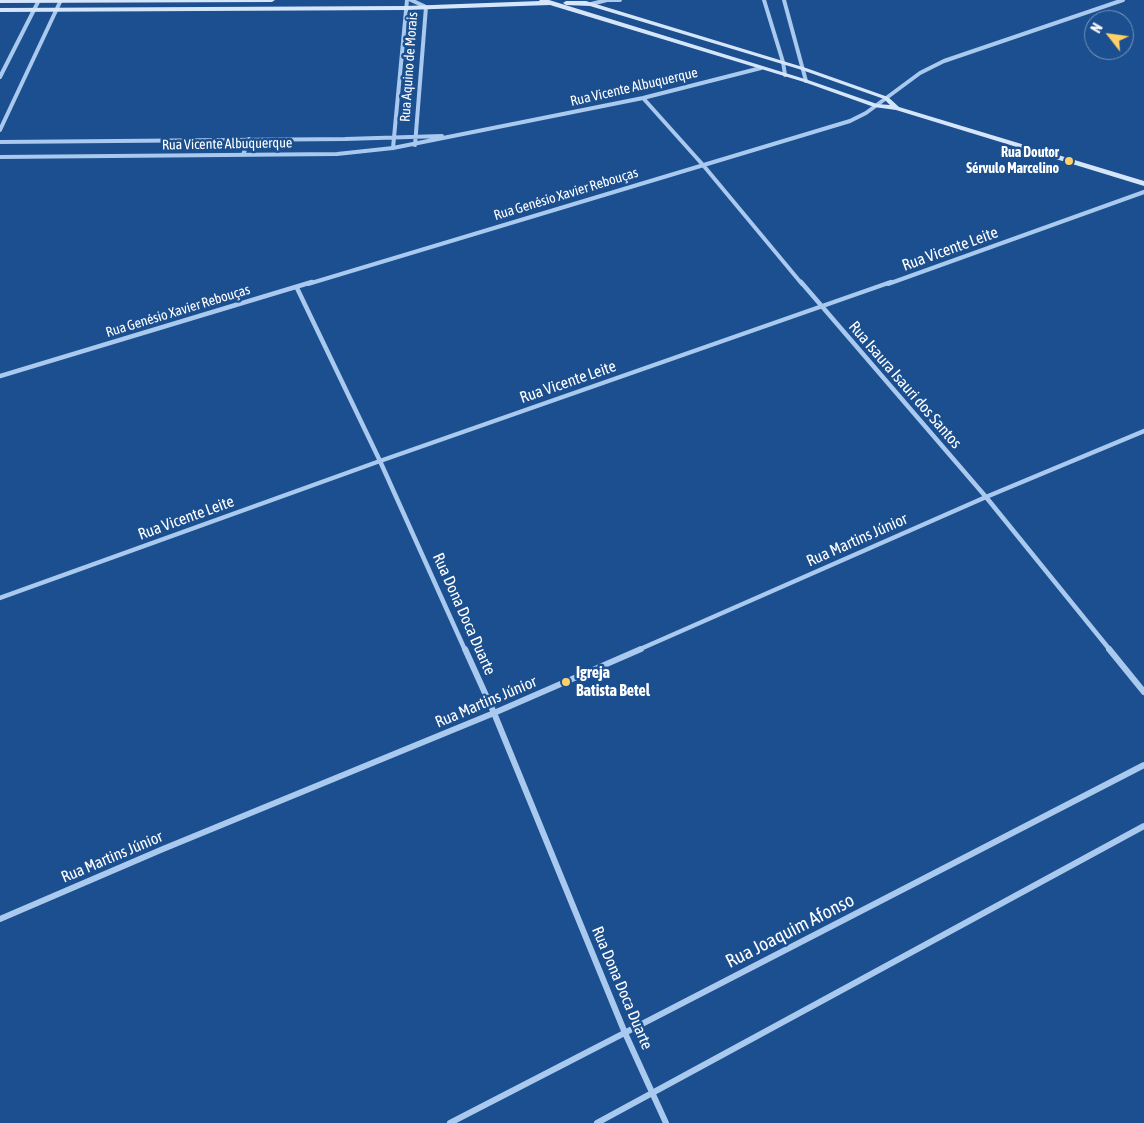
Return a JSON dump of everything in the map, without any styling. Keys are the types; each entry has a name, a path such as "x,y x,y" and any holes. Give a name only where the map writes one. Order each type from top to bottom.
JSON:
{"main road":[{"path":"0,1 272,0"},
{"path":"542,0 806,81 876,106 897,108 1144,184"},
{"path":"579,0 804,69 886,98 897,108"},
{"path":"0,10 406,8 553,3 591,4"}],"street":[{"path":"0,77 39,0"},
{"path":"0,130 61,0"},
{"name":"Rua Aquino de Morais","path":"393,148 406,8 409,0 426,7 415,145"},
{"path":"591,4 606,0 620,0"},
{"path":"764,0 783,62 785,75"},
{"path":"784,0 806,81"},
{"name":"Rua Genésio Xavier Rebouças","path":"0,376 850,121 876,106 920,73 944,61 1123,0"},
{"name":"Rua Vicente Albuquerque","path":"0,157 337,154 393,148 508,127 643,98 761,68"},
{"name":"Rua Isaura Isauri dos Santos","path":"643,98 703,165 822,308 986,497 1144,692"},
{"name":"Rua Vicente Albuquerque","path":"0,142 453,136"},
{"path":"243,155 249,139"},
{"name":"Rua Vicente Leite","path":"0,598 380,461 822,308 1144,192"},
{"name":"Rua Dona Doca Duarte","path":"297,288 380,461 494,713 625,1033 666,1123"},
{"name":"Rua Martins Júnior","path":"0,919 162,849 494,713 986,497 1144,431"},
{"name":"Rua Joaquim Afonso","path":"450,1123 1144,765"},
{"path":"597,1123 1144,826"}],"place":[{"name":"Rua Doutor Sérvulo Marcelino","path":"1069,161"},
{"name":"Igreja Batista Betel","path":"566,682"}]}
